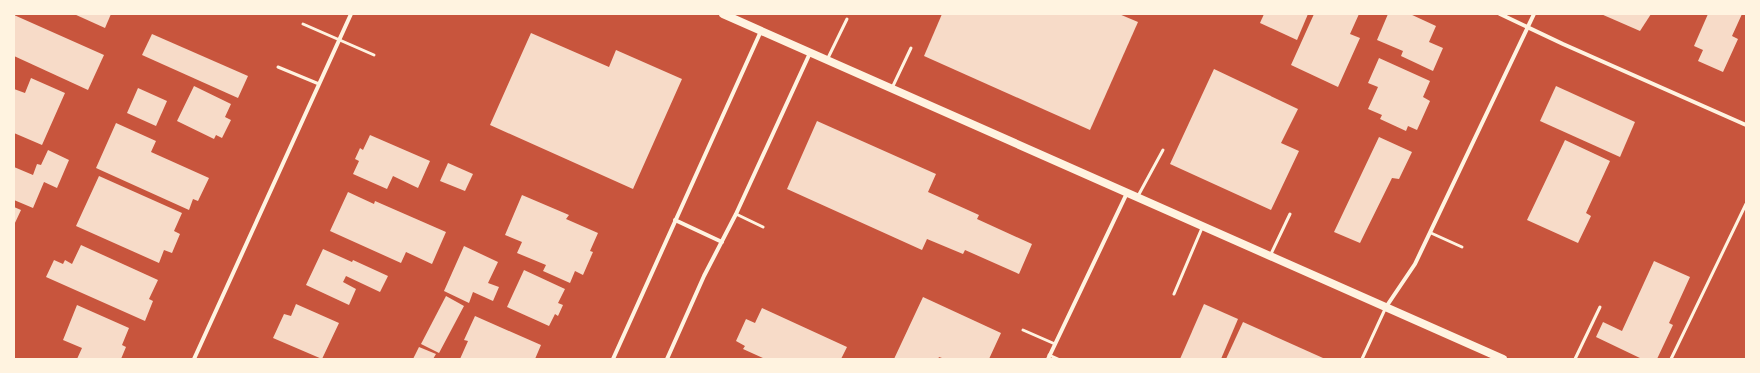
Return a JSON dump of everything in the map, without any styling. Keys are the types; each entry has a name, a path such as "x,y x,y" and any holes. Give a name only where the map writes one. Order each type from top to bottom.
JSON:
{"main road":[{"path":"722,14 1503,359"}],"street":[{"path":"194,359 351,14"},
{"path":"1500,14 1563,44 1746,125"},
{"path":"1386,308 1415,264 1431,233 1534,14"},
{"path":"614,359 761,31"},
{"path":"667,359 704,276 736,214 810,53"},
{"path":"1048,357 1127,193"},
{"path":"675,220 722,242"}],"lane":[{"path":"827,60 847,19"},
{"path":"303,24 374,55"},
{"path":"892,89 911,48"},
{"path":"278,67 319,84"},
{"path":"1138,198 1163,150"},
{"path":"1670,359 1746,205"},
{"path":"736,214 763,227"},
{"path":"1270,256 1290,214"},
{"path":"1174,294 1203,226"},
{"path":"1431,233 1462,247"},
{"path":"1575,359 1600,307"},
{"path":"1362,359 1386,308"},
{"path":"1023,330 1055,344"},
{"path":"1048,357 1058,359"}],"building":[{"path":"74,14 111,14 105,28"},
{"path":"942,14 1119,14 1138,22 1090,130 924,56"},
{"path":"1264,14 1308,14 1297,40 1260,23"},
{"path":"1314,14 1359,14 1350,34 1360,38 1338,87 1291,65"},
{"path":"1388,14 1410,14 1436,26 1429,42 1443,48 1433,71 1401,56 1403,51 1377,40"},
{"path":"1601,14 1651,14 1640,31"},
{"path":"1708,14 1742,14 1732,36 1738,39 1723,72 1698,61 1703,50 1694,46"},
{"path":"14,15 104,55 88,90 14,56"},
{"path":"531,33 609,67 616,50 682,79 633,189 490,125"},
{"path":"152,34 248,76 238,98 142,55"},
{"path":"1379,58 1430,81 1423,97 1430,101 1417,130 1408,126 1406,131 1380,119 1382,115 1368,109 1378,87 1368,83"},
{"path":"1214,69 1298,109 1281,143 1299,151 1271,210 1170,164"},
{"path":"31,78 65,93 42,145 14,133 14,89 25,93"},
{"path":"194,86 231,104 225,117 231,120 222,138 216,135 214,139 177,121"},
{"path":"1556,86 1635,122 1620,157 1540,121"},
{"path":"138,88 167,101 156,126 127,113"},
{"path":"817,121 936,174 928,192 979,215 977,219 1032,244 1019,274 965,250 963,254 927,239 922,250 787,189"},
{"path":"116,123 156,141 151,152 209,178 198,201 193,199 189,210 96,168"},
{"path":"370,135 430,161 418,188 393,176 387,189 353,174 359,161 355,159 360,148 363,150"},
{"path":"1379,137 1412,152 1399,179 1392,178 1360,243 1334,232"},
{"path":"1565,140 1610,161 1586,213 1591,216 1578,243 1527,220"},
{"path":"48,150 69,160 57,188 44,182 33,208 14,200 14,167 33,175 37,164 41,165"},
{"path":"448,163 473,174 465,191 440,181"},
{"path":"99,176 182,213 174,231 180,234 172,253 164,250 159,263 76,226"},
{"path":"348,192 374,204 375,201 446,232 432,264 406,252 401,263 330,231"},
{"path":"522,195 569,215 566,219 598,233 590,251 593,252 583,275 575,271 570,283 543,271 546,265 517,253 522,242 505,235"},
{"path":"14,207 21,210 14,225"},
{"path":"81,245 158,280 149,299 153,301 145,321 46,277 54,260 63,264 65,260 72,264"},
{"path":"464,246 498,262 488,283 499,287 493,301 473,292 469,303 444,291"},
{"path":"323,249 352,262 353,260 388,276 380,292 346,276 343,282 356,289 349,305 306,285"},
{"path":"1654,261 1690,277 1669,323 1673,325 1657,359 1642,359 1596,337 1603,322 1622,331"},
{"path":"524,270 565,289 558,303 563,305 558,316 555,314 549,326 507,307"},
{"path":"446,296 464,306 439,353 421,344"},
{"path":"923,297 1001,333 989,359 945,359 939,357 938,359 894,359"},
{"path":"296,304 339,323 322,359 273,338 284,314 291,316"},
{"path":"1204,304 1238,319 1221,359 1180,359"},
{"path":"77,305 129,328 122,345 126,347 121,359 77,359 82,348 63,340"},
{"path":"762,308 847,347 841,359 765,359 743,349 745,346 736,341 746,319 755,323"},
{"path":"475,316 541,345 535,359 460,359 468,341 464,340"},
{"path":"1243,322 1323,358 1226,359"},
{"path":"419,347 436,354 433,359 413,359"}]}
